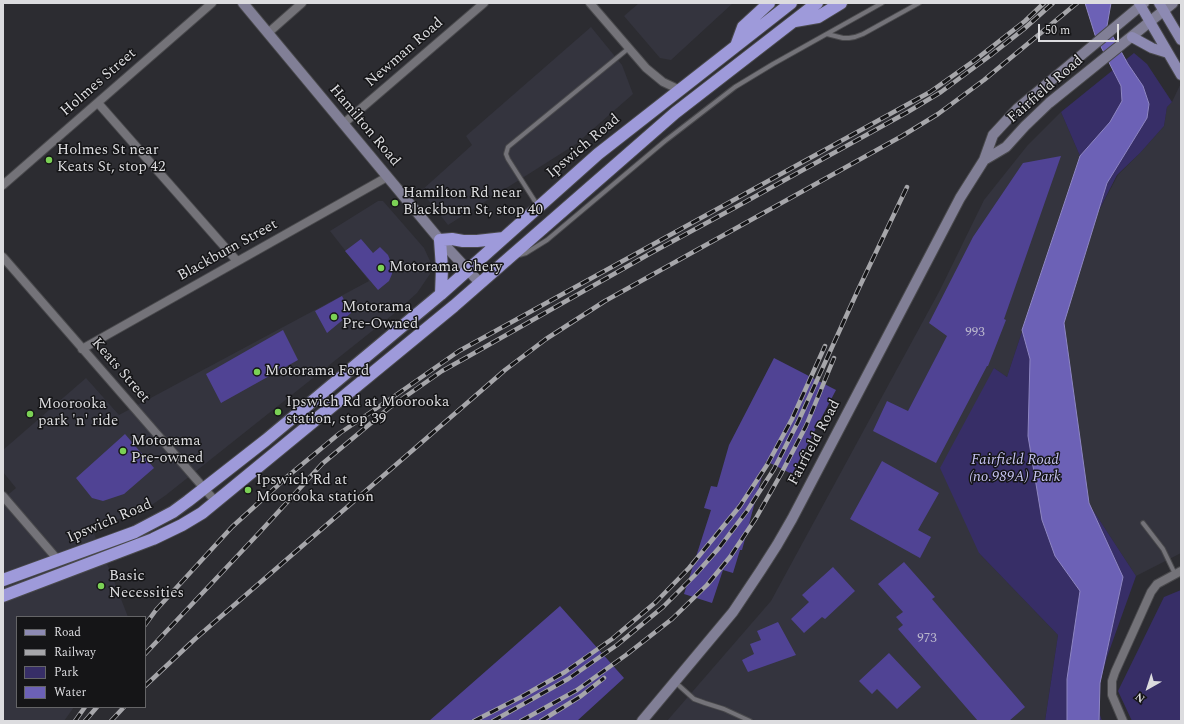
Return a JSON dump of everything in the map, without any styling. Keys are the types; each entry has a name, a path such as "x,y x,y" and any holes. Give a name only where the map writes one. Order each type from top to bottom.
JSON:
{"highway":[{"path":"736,46 743,26 769,3"},
{"name":"Ipswich Road","path":"3,580 115,540 151,524 173,512 266,440 441,294 598,154 791,3"},
{"name":"Ipswich Road","path":"3,596 153,539 182,525 202,513 480,283 675,113 817,3"},
{"path":"794,21 818,17 841,3"},
{"path":"441,294 442,268 440,240 452,239 477,241 504,238"}],"main road":[{"name":"Hamilton Road","path":"243,3 387,178 440,240 480,283"},
{"path":"1173,3 1161,7 1181,40"},
{"path":"1141,4 1181,76"},
{"name":"Fairfield Road","path":"642,721 733,612 777,545 799,506 952,213 984,160 993,135 1018,108 1115,28 1141,4"},
{"name":"Fairfield Road","path":"984,160 1006,147 1037,114 1150,22 1161,7"},
{"path":"1129,39 1168,53"}],"street":[{"name":"Holmes Street","path":"3,184 212,3"},
{"path":"268,33 302,3"},
{"name":"Newman Road","path":"343,124 484,3"},
{"path":"590,3 656,78 680,90"},
{"path":"98,103 237,261"},
{"name":"Blackburn Street","path":"82,349 387,178"},
{"name":"Keats Street","path":"3,257 216,502"},
{"path":"3,496 58,560"},
{"path":"1123,721 1111,689 1115,672 1151,592 1157,584 1178,572"}],"lane":[{"name":"Ipswich Road","path":"509,258 526,253 547,240 665,141 735,87 760,71 882,3"},
{"path":"827,34 843,38 855,37 918,3"},
{"path":"539,207 508,159 506,154 508,146 629,48"},
{"path":"1143,523 1178,572"},
{"path":"675,682 694,699 705,704 724,709 750,721"}],"shaded area":[{"path":"639,3 733,3 671,60 660,58 624,16"},
{"path":"591,27 622,65 633,94 576,144 448,225 421,191 472,145 466,136"},
{"path":"1181,83 1181,553 1136,576 1087,501 1064,323 1095,218 1118,175 1164,126 1167,107 1172,102"},
{"path":"1061,112 1080,156 1007,377 994,368 979,553 1058,635 1045,721 667,721 771,601 940,290 984,200 1027,146"},
{"path":"378,201 383,201 424,248 430,261 430,274 417,293 396,312 166,495 146,509 92,529 128,616 16,616 16,708 73,708 64,721 3,721 3,499 16,488 3,472 3,450 86,378 119,415 369,281 330,231"}],"green space":[{"name":"Fairfield Road (no.989A) Park","path":"1134,53 1147,64 1172,102 1167,107 1164,126 1140,153 1117,175 1095,218 1064,323 1087,501 1136,576 1107,657 1100,683 1100,715 1102,721 1045,721 1058,635 979,553 940,468 994,368 1007,377 1080,156 1061,112"},
{"path":"1181,590 1181,721 1132,721 1118,691 1164,597"}],"water":[{"path":"1085,3 1111,3 1107,26 1128,64 1143,86 1149,104 1147,118 1107,183 1064,323 1089,503 1123,577 1100,683 1099,721 1067,721 1067,679 1080,591 1055,556 1042,520 1028,436 1030,359 1022,330 1080,156 1110,122 1122,101 1121,86 1095,35"}],"building":[{"path":"1061,156 1004,319 1006,320 988,366 936,463 873,431 887,401 908,411 947,336 929,323 973,237 1023,163"},
{"path":"361,239 373,253 380,247 388,255 393,267 389,281 378,290 345,251"},
{"path":"342,296 351,313 327,333 315,311"},
{"path":"283,330 298,360 221,403 206,374"},
{"path":"774,358 836,390 792,474 766,461 742,550 740,550 733,573 723,570 712,603 684,594 711,510 704,508 711,486 717,487 729,445"},
{"name":"Motorama Pre-owned","path":"125,434 154,468 124,494 103,501 92,498 76,478"},
{"path":"882,461 939,493 918,530 931,537 920,558 850,519"},
{"path":"904,562 935,597 932,599 1025,707 1009,721 978,721 898,629 903,625 896,617 903,612 878,584"},
{"path":"833,567 855,591 825,619 822,617 804,633 791,619 809,602 802,595"},
{"path":"560,606 624,678 577,721 429,721"},
{"path":"778,622 796,655 748,672 742,660 754,654 750,644 761,640 757,631"},
{"path":"889,653 921,687 897,709 877,689 872,694 859,681"}],"railway":[{"path":"146,624 156,610 232,527 288,476 340,433 459,351 930,92 975,60 1025,21 1044,3"},
{"path":"146,653 322,464 389,408 442,371 651,253 906,113 941,92 1024,29 1053,3"},
{"path":"146,685 195,639 505,370 546,339 605,301 902,136 938,114 984,80 1077,3"},
{"path":"493,721 568,679 617,645 663,607 719,548 747,511 774,469 798,422 907,187"},
{"path":"474,721 565,672 612,639 656,602 689,568 740,506 767,465 792,419 825,346"},
{"path":"521,721 577,690 626,655 672,619 707,585 730,557 756,518 781,474 806,426 834,358"},
{"path":"541,721 581,696 604,678"},
{"path":"75,721 84,708"},
{"path":"85,721 96,708"},
{"path":"111,721 123,708"}],"place":[{"name":"Holmes St near Keats St, stop 42","path":"49,160"},
{"name":"Hamilton Rd near Blackburn St, stop 40","path":"395,203"},
{"name":"Motorama Chery","path":"381,268"},
{"name":"Motorama Pre-Owned","path":"334,317"},
{"name":"Motorama Ford","path":"257,372"},
{"name":"Ipswich Rd at Moorooka station, stop 39","path":"278,412"},
{"name":"Moorooka park 'n' ride","path":"30,414"},
{"name":"Motorama Pre-owned","path":"123,451"},
{"name":"Ipswich Rd at Moorooka station","path":"248,490"},
{"name":"Basic Necessities","path":"101,586"}]}
